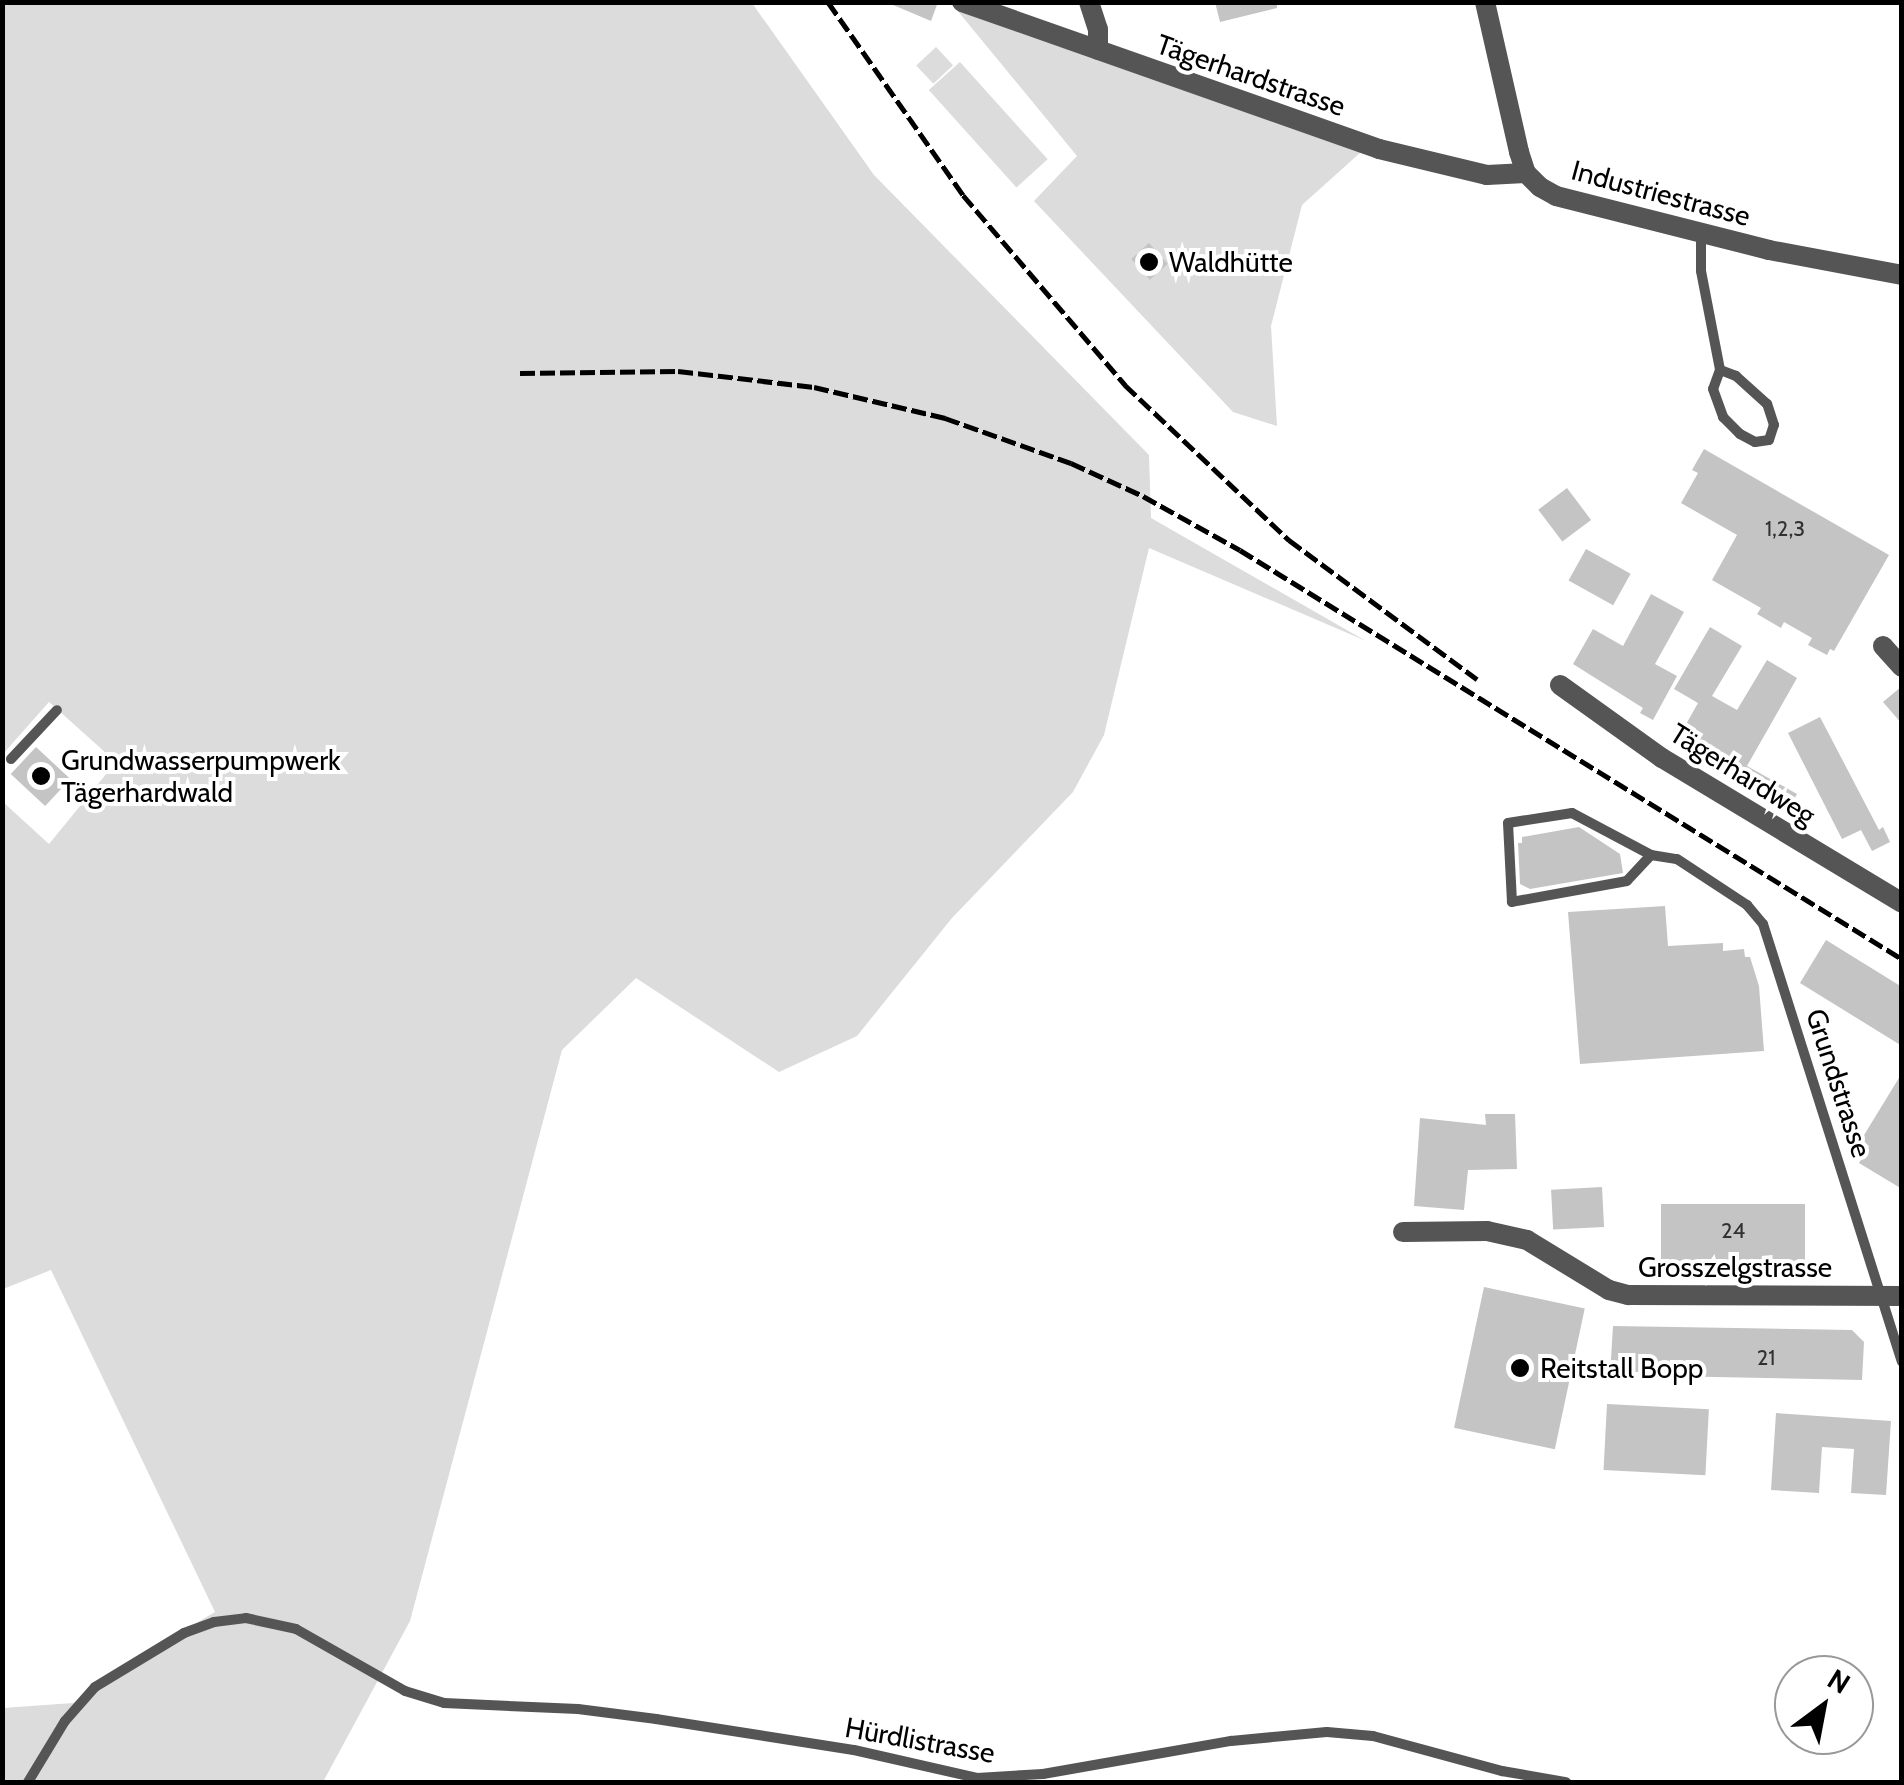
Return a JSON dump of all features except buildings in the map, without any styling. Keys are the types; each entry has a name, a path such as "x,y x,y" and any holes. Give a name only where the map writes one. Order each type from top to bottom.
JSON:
{"street":[{"name":"Tägerhardstrasse","path":"962,2 1379,148 1487,175 1526,174"},
{"path":"1089,2 1098,30 1098,50"},
{"path":"1485,2 1526,174"},
{"name":"Industriestrasse","path":"1526,174 1556,196 1701,233 1902,275"},
{"path":"1883,646 1902,668"},
{"name":"Tägerhardweg","path":"1560,685 1662,758 1902,903"},
{"name":"Grosszelgstrasse","path":"1402,1232 1486,1231 1527,1240 1609,1290 1628,1294 1892,1296"}],"lane":[{"path":"1701,233 1701,271 1720,370 1714,390 1723,417 1755,442 1769,440 1774,425 1768,404 1736,376 1720,370"},
{"path":"11,760 58,710"},
{"path":"1572,814 1651,856 1627,881 1512,902 1508,824 1572,814"},
{"name":"Grundstrasse","path":"1651,856 1677,859 1747,906 1763,924 1892,1296 1902,1361"},
{"name":"Hürdlistrasse","path":"28,1782 65,1721 95,1687 200,1625 238,1618 271,1621 313,1637 416,1696 444,1703 578,1709 854,1750 977,1778 1042,1774 1231,1741 1326,1732 1374,1736 1502,1771 1566,1782"}],"shaded area":[{"path":"3,3 752,3 874,175 1149,455 1151,518 1366,641 1149,548 1104,735 1073,792 952,918 857,1036 779,1072 636,978 562,1050 410,1621 323,1782 3,1782 3,1708 73,1703 119,1669 215,1612 51,1270 3,1289 3,802 49,844 116,762 49,702 3,754"},
{"path":"952,4 1361,152 1302,205 1271,326 1277,426 1233,412 1034,201 1077,156"},
{"path":"936,47 953,65 933,84 916,65"},
{"path":"960,62 1048,159 1016,187 929,90"}],"railway":[{"path":"828,2 963,195 1125,385 1289,540 1477,679"},
{"path":"520,373 678,371 814,387 945,418 1071,463 1143,496 1240,550 1902,959"}],"place":[{"name":"Waldhütte","path":"1149,262"},
{"name":"Grundwasserpumpwerk Tägerhardwald","path":"41,776"},
{"name":"Reitstall Bopp","path":"1520,1368"}]}
